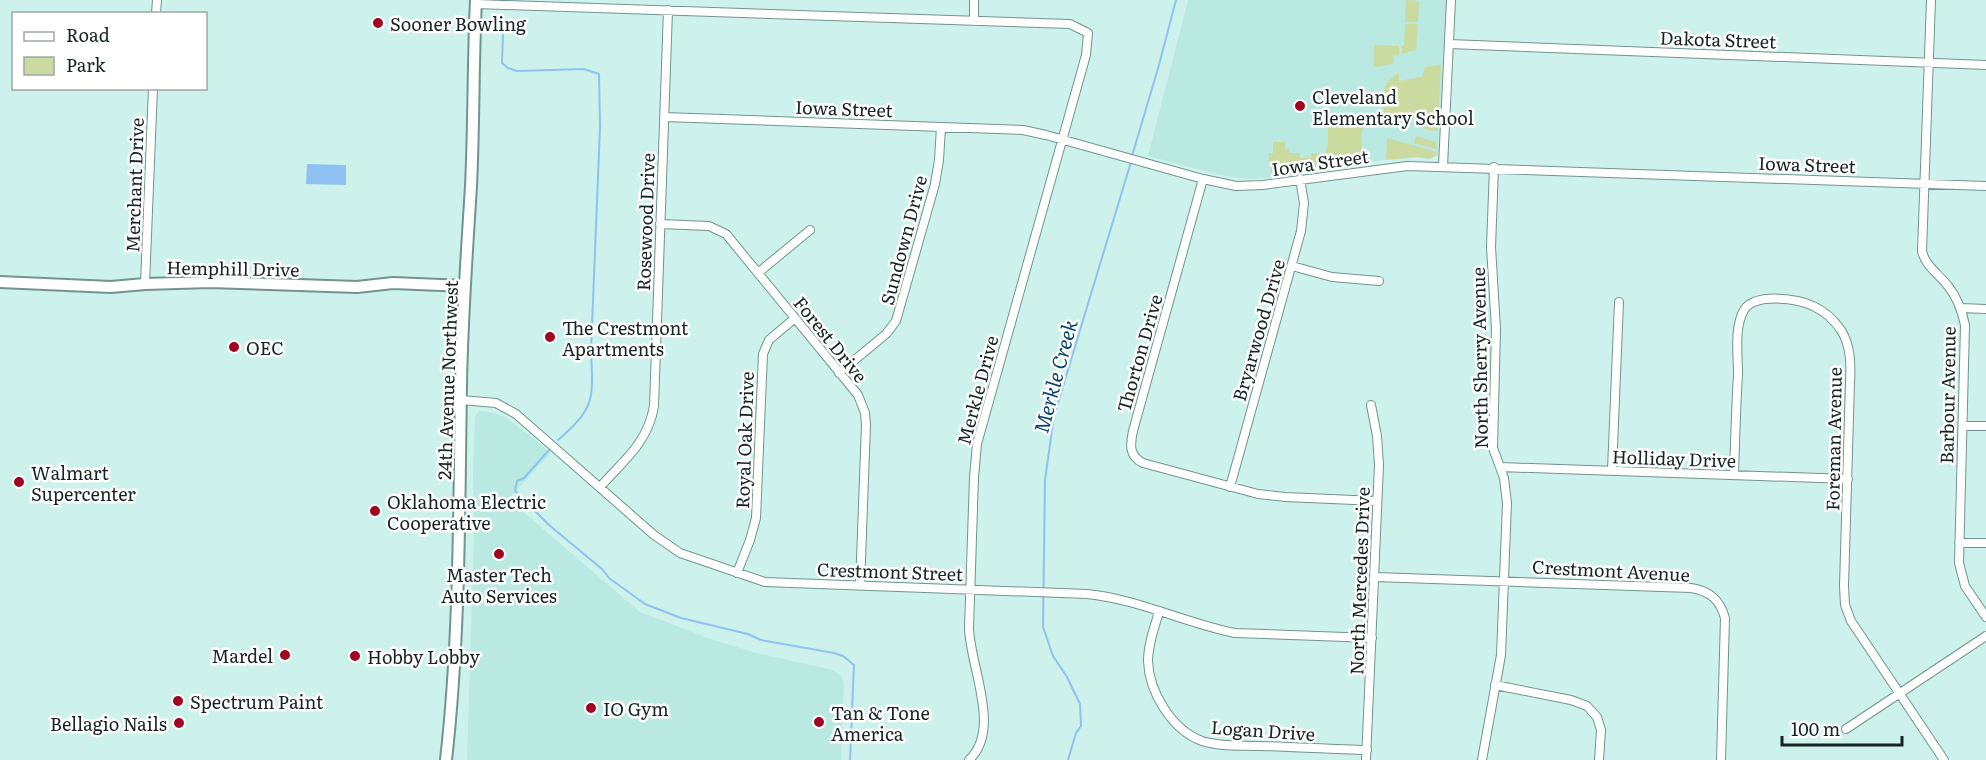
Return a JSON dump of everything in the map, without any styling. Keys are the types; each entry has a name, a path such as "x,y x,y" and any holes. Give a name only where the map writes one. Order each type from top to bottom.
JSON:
{"main road":[{"name":"24th Avenue Northwest","path":"446,760 456,627 461,400 476,2"},
{"name":"Hemphill Drive","path":"0,282 111,287 210,282 357,287 393,283 465,285"}],"street":[{"path":"476,2 974,21 974,0"},
{"path":"1443,166 1451,0"},
{"name":"Barbour Avenue","path":"1931,0 1923,256 1952,290 1961,308 1965,326 1959,563 1962,579 1986,617"},
{"name":"Rosewood Drive","path":"600,487 644,438 652,417 668,10"},
{"name":"Merkle Drive","path":"969,760 980,747 984,724 981,694 969,640 973,489 977,444 1086,55 1088,33 1070,24 974,21"},
{"name":"Dakota Street","path":"1449,44 1986,65"},
{"name":"Merchant Drive","path":"145,284 153,90"},
{"name":"Iowa Street","path":"664,117 1023,130 1203,179 1247,186 1401,166 1494,167 1986,186"},
{"name":"Sundown Drive","path":"839,372 886,334 896,321 935,184 941,127"},
{"name":"North Sherry Avenue","path":"1482,760 1502,639 1507,503 1500,467 1493,448 1496,329 1491,247 1494,167"},
{"name":"Thorton Drive","path":"1203,179 1130,447 1135,458 1143,463 1230,487"},
{"name":"Bryarwood Drive","path":"1230,487 1304,217 1300,179"},
{"name":"Forest Drive","path":"660,224 716,227 726,234 858,395 865,413 860,586"},
{"path":"759,272 810,230"},
{"path":"1292,266 1332,277 1379,281"},
{"name":"Foreman Avenue","path":"1734,475 1740,320 1746,308 1757,301 1790,300 1806,303 1827,315 1840,328 1847,344 1851,365 1845,605 1851,621 1944,760"},
{"path":"1612,470 1619,302"},
{"path":"1961,308 1986,309"},
{"name":"Royal Oak Drive","path":"737,573 756,518 763,354 769,340 795,318"},
{"name":"Crestmont Street","path":"461,400 487,401 510,410 672,549 765,582 1087,594 1112,598 1235,633 1372,638"},
{"name":"North Mercedes Drive","path":"1366,760 1375,577 1378,447 1371,405"},
{"path":"1963,426 1986,426"},
{"name":"Holliday Drive","path":"1500,467 1848,479"},
{"path":"1230,487 1258,494 1286,497 1377,501"},
{"path":"1959,543 1986,543"},
{"name":"Crestmont Avenue","path":"1375,577 1691,588 1711,594 1720,604 1725,618 1721,760"},
{"name":"Logan Drive","path":"1159,612 1149,653 1150,676 1160,702 1187,734 1203,741 1228,745 1367,750"},
{"path":"1846,729 1986,636"},
{"path":"1495,685 1571,700 1587,706 1597,717 1601,730 1599,760"}],"shaded area":[{"name":"Cleveland Elementary School","path":"1188,0 1446,0 1438,156 1385,160 1276,177 1247,179 1220,175 1148,156"},
{"path":"479,411 505,417 551,453 508,499 640,612 714,640 756,653 833,670 841,676 844,684 841,760 467,760 474,540 475,416"}],"green space":[{"path":"1406,0 1419,1 1418,22 1405,22"},
{"path":"1405,24 1418,24 1416,50 1402,54 1402,46 1404,46"},
{"path":"1374,45 1399,46 1399,55 1393,56 1394,63 1374,66"},
{"path":"1441,65 1438,130 1418,127 1423,122 1422,120 1400,115 1393,120 1387,116 1384,110 1383,95 1393,76 1399,73 1399,81 1422,77 1425,67"},
{"path":"1328,122 1365,123 1362,131 1361,165 1272,176 1268,153 1273,153 1273,142 1285,142 1285,149 1289,150 1289,153 1300,153 1300,158 1311,158 1311,153 1325,154 1328,143"},
{"path":"1416,136 1436,142 1437,149 1414,143"},
{"path":"1387,138 1437,152 1430,159 1417,157 1386,160"}],"water":[{"path":"307,164 346,165 346,185 306,184"}],"waterway":[{"name":"Merkle Creek","path":"1132,156 1176,0"},
{"path":"492,24 503,33 502,63 508,68 517,71 584,69 599,74 600,127 590,401 579,419 558,440"},
{"name":"Merkle Creek","path":"1068,760 1076,733 1081,726 1080,704 1067,677 1053,656 1043,627 1045,480 1054,416 1131,162"},
{"path":"549,450 524,478 517,481 515,491 549,525 602,569 609,578 645,604 681,618 748,634 761,640 834,653 843,656 854,665 850,760"}],"place":[{"name":"Sooner Bowling","path":"378,23"},
{"name":"Cleveland Elementary School","path":"1300,106"},
{"name":"The Crestmont Apartments","path":"550,337"},
{"name":"OEC","path":"234,347"},
{"name":"Walmart Supercenter","path":"19,482"},
{"name":"Oklahoma Electric Cooperative","path":"375,511"},
{"name":"Master Tech Auto Services","path":"499,554"},
{"name":"Mardel","path":"285,655"},
{"name":"Hobby Lobby","path":"355,656"},
{"name":"Spectrum Paint","path":"178,701"},
{"name":"IO Gym","path":"591,708"},
{"name":"Tan & Tone America","path":"819,722"},
{"name":"Bellagio Nails","path":"179,723"}]}
